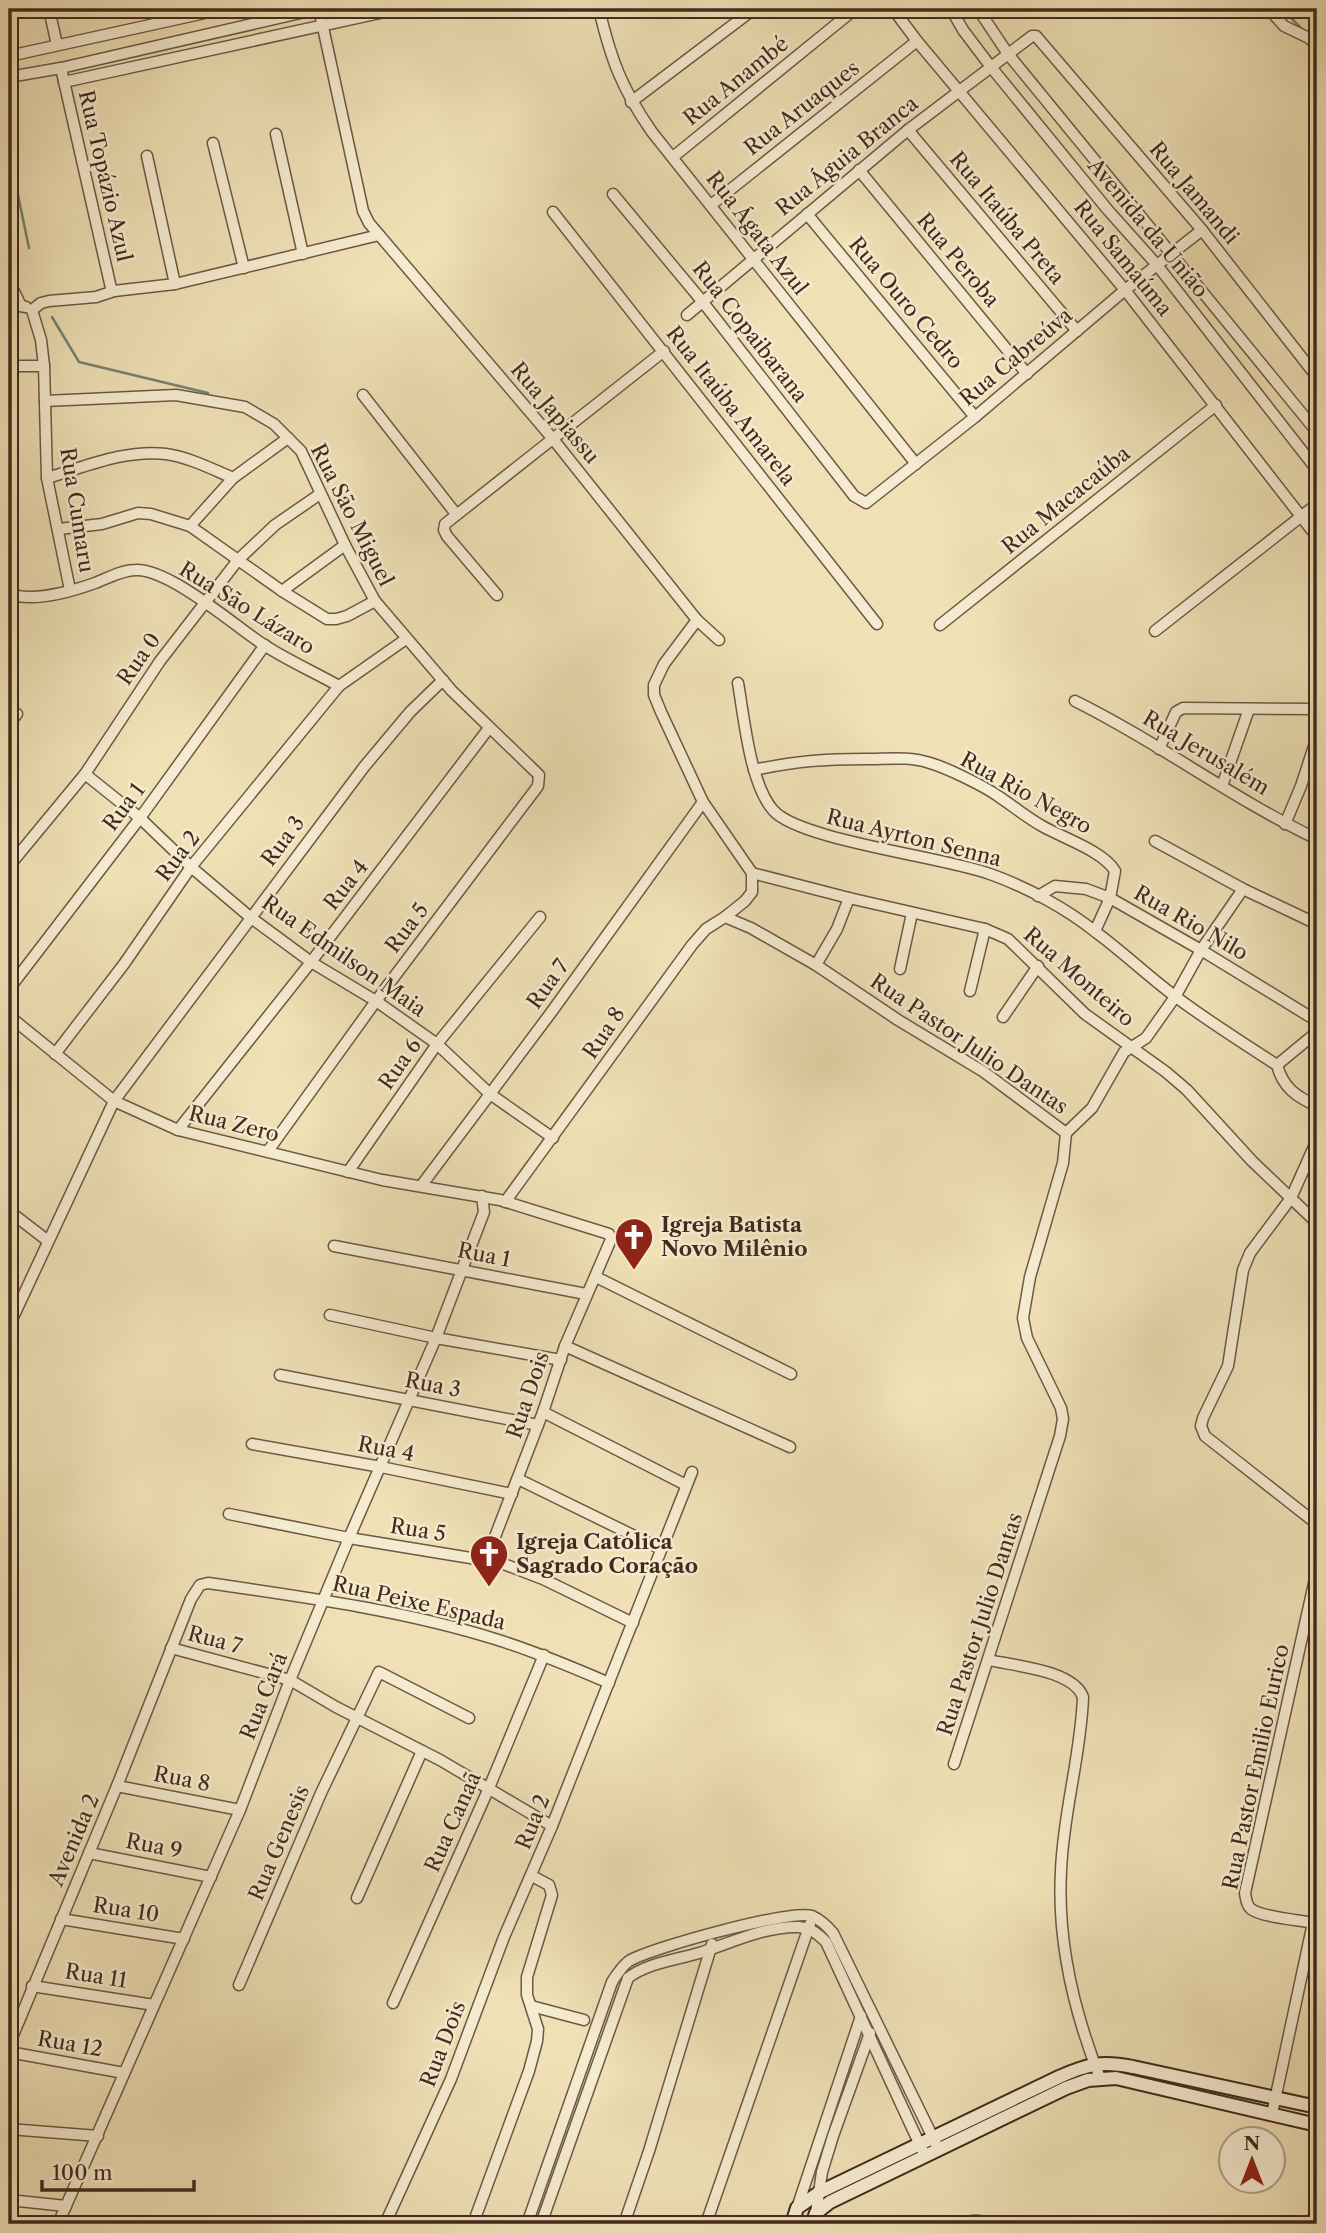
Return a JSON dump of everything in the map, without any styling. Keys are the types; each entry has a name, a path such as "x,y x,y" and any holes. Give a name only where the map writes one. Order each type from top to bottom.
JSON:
{"street":[{"path":"49,9 57,45"},
{"path":"9,56 223,9"},
{"path":"9,77 61,68 319,9"},
{"name":"Rua Japiassu","path":"319,9 363,211 379,235 553,439 697,620 719,640"},
{"path":"64,82 398,9"},
{"name":"Rua Ágata Azul","path":"599,9 616,72 631,103 916,464"},
{"path":"631,103 754,9"},
{"name":"Rua Anambé","path":"673,157 855,9"},
{"name":"Rua Samaúma","path":"893,9 1125,290 1317,537"},
{"name":"Avenida da União","path":"951,9 991,67 1107,209 1157,265 1317,470"},
{"path":"978,9 1008,54 1317,432"},
{"path":"1269,9 1284,26 1314,41 1317,25"},
{"name":"Rua Águia Branca","path":"687,314 908,130 1032,36 1038,36"},
{"name":"Rua Jamandi","path":"1038,36 1202,230 1317,377"},
{"name":"Rua Aruaques","path":"711,205 917,41"},
{"name":"Rua Topázio Azul","path":"61,68 111,288 114,291"},
{"name":"Rua Itaúba Preta","path":"908,130 1077,331"},
{"path":"276,134 303,254"},
{"path":"214,143 244,268"},
{"path":"147,156 175,284"},
{"name":"Rua Peroba","path":"859,170 1027,373"},
{"name":"Rua Copaibarana","path":"613,194 702,301 854,495"},
{"name":"Rua Itaúba Amarela","path":"553,212 877,624"},
{"name":"Rua Ouro Cedro","path":"807,214 975,417"},
{"name":"Rua Cabreúva","path":"854,495 863,503 868,502 1202,230"},
{"path":"9,304 32,310 49,300 96,297 114,291 175,284 379,235"},
{"path":"9,281 21,306"},
{"name":"Rua Cumaru","path":"32,310 41,340 44,366 47,478 70,590"},
{"path":"497,595 447,536 445,524 664,351"},
{"path":"9,366 44,366"},
{"name":"Rua São Miguel","path":"45,401 176,395 244,407 274,424 301,451 345,545 375,601 443,680 539,775 538,786 505,830"},
{"path":"363,395 456,514"},
{"name":"Rua Macacaúba","path":"940,625 1216,405"},
{"path":"190,526 233,478 288,438"},
{"path":"47,478 121,456 167,454 233,478"},
{"name":"Rua 0","path":"9,866 85,774 160,661 238,559 275,525 320,494"},
{"path":"1155,631 1317,504"},
{"path":"58,529 102,524 138,513 151,514 190,526 282,591 327,619 348,616 375,601"},
{"path":"282,591 345,545"},
{"name":"Rua São Lázaro","path":"10,590 21,597 34,597 70,590 138,569 159,576 205,601 265,645 339,686"},
{"path":"697,620 664,664 654,685 654,695 703,802 752,873 752,892 746,901 725,917"},
{"path":"339,686 406,639"},
{"name":"Rua 1","path":"9,989 140,818 265,645"},
{"name":"Rua 3","path":"9,1326 114,1101 364,766 410,712 443,680"},
{"name":"Rua Ayrton Senna","path":"738,682 754,770 772,809 786,822 814,832 992,874 1038,896 1095,931 1175,997 1277,1065 1280,1078 1287,1088 1317,1106"},
{"name":"Rua 2","path":"55,1054 124,964 191,867 339,686"},
{"name":"Rua Jerusalém","path":"1075,701 1125,726 1285,824 1317,839"},
{"path":"1159,749 1176,712 1182,708 1317,709"},
{"path":"1222,786 1250,709"},
{"path":"9,724 17,714"},
{"name":"Rua 4","path":"178,1130 311,962 489,728"},
{"path":"1285,824 1317,737"},
{"name":"Rua Rio Negro","path":"754,770 795,761 832,758 893,757 930,763 996,794 1027,818 1111,864 1115,871 1110,898"},
{"name":"Rua Edmilson Maia","path":"85,774 140,818 191,867 250,917 311,962 376,1001 437,1044 490,1094 553,1138"},
{"name":"Rua 7","path":"421,1186 551,1014 703,802"},
{"name":"Rua 5","path":"268,1152 376,1001 505,830"},
{"path":"1154,841 1317,924"},
{"name":"Rua Monteiro","path":"752,873 985,929 1008,939 1085,1014 1166,1072 1198,1101 1252,1161 1317,1223"},
{"name":"Rua Rio Nilo","path":"1038,896 1055,886 1086,889 1110,898 1317,1021"},
{"path":"1066,1133 1091,1108 1118,1059 1146,1038 1243,888"},
{"path":"817,965 837,929 849,898"},
{"path":"1095,931 1110,898"},
{"path":"900,970 912,913"},
{"name":"Rua 6","path":"348,1172 437,1044 540,917"},
{"name":"Rua Pastor Julio Dantas","path":"725,917 751,928 817,965 898,1020 984,1072 1066,1133 1063,1163 1030,1278 1023,1318 1027,1338 1061,1408 1063,1419 1056,1453 954,1764"},
{"name":"Rua 8","path":"484,1212 503,1201 553,1138 692,945 706,929 725,917"},
{"path":"970,990 985,929"},
{"path":"1003,1017 1038,966"},
{"name":"Rua Zero","path":"9,1017 114,1101 178,1130 348,1172 503,1201 607,1233 611,1237 609,1244"},
{"path":"1277,1065 1317,1032"},
{"path":"1317,1140 1291,1198 1250,1253 1243,1270 1228,1366 1201,1423 1203,1434 1220,1449 1317,1524"},
{"name":"Rua Cará","path":"58,2224 240,1810 349,1538 464,1271 484,1212 482,1196"},
{"path":"9,1211 48,1241"},
{"name":"Rua Dois","path":"486,1560 544,1412 565,1346 609,1244"},
{"name":"Rua 1","path":"334,1246 586,1294"},
{"path":"597,1277 791,1374"},
{"path":"330,1315 436,1338 561,1360"},
{"path":"565,1346 790,1447"},
{"name":"Rua 3","path":"279,1375 538,1425"},
{"path":"544,1412 686,1485"},
{"name":"Rua 4","path":"252,1444 512,1494"},
{"name":"Rua 2","path":"473,2224 533,2059 538,2029 526,1987 529,1964 552,1895 549,1885 532,1876 692,1472"},
{"path":"518,1479 661,1549"},
{"name":"Rua 5","path":"229,1514 349,1538 486,1560 543,1579 632,1623"},
{"name":"Rua Pastor Emilio Eurico","path":"1313,1923 1259,1912 1250,1908 1245,1893 1317,1570"},
{"name":"Avenida 2","path":"9,2045 197,1587 202,1583 214,1584"},
{"name":"Rua Peixe Espada","path":"214,1584 324,1600 470,1632 544,1655 609,1683"},
{"name":"Rua 7","path":"171,1648 290,1680 489,1788 552,1826"},
{"name":"Rua Canaã","path":"393,2003 489,1788 544,1655"},
{"path":"989,1660 1072,1681 1083,1697 1061,1870 1062,1931 1074,2003 1100,2078"},
{"name":"Rua Genesis","path":"239,1985 321,1793 379,1672 469,1718"},
{"path":"357,1898 422,1751"},
{"name":"Rua 8","path":"117,1786 240,1810"},
{"name":"Rua 9","path":"89,1853 211,1877"},
{"name":"Rua Dois","path":"385,2224 451,2079 504,1937 532,1876"},
{"path":"1272,2114 1317,1904"},
{"path":"527,2224 612,1982 621,1968 630,1960 781,1916 811,1916 824,1923 833,1933 939,2150"},
{"path":"706,2224 809,1929 811,1916"},
{"name":"Rua 10","path":"61,1919 184,1940"},
{"path":"541,2224 628,1978 648,1968 781,1929 809,1929 817,1932 826,1942 925,2156"},
{"path":"624,2224 712,1949 712,1934"},
{"name":"Rua 11","path":"32,1986 154,2005"},
{"path":"792,2224 866,2002"},
{"path":"531,2006 584,2020"},
{"path":"814,2218 822,2172 874,2019"},
{"name":"Rua 12","path":"9,2053 124,2073"},
{"path":"797,2208 820,2192 918,2144 1071,2071 1094,2063 1133,2067 1317,2108"},
{"path":"814,2218 830,2202 1066,2088 1100,2078 1134,2081 1317,2125"},
{"path":"9,2129 98,2136"},
{"path":"9,2200 66,2206"},
{"path":"1314,2224 1317,2208"},
{"path":"961,2224 970,2220 986,2222"}],"waterway":[{"path":"1282,9 1303,30"},
{"path":"1317,115 1317,139"},
{"path":"9,152 29,248"},
{"path":"52,317 79,362 208,393"}],"place":[{"name":"Igreja Batista Novo Milênio","path":"634,1271"},
{"name":"Igreja Católica Sagrado Coração","path":"489,1588"}]}
